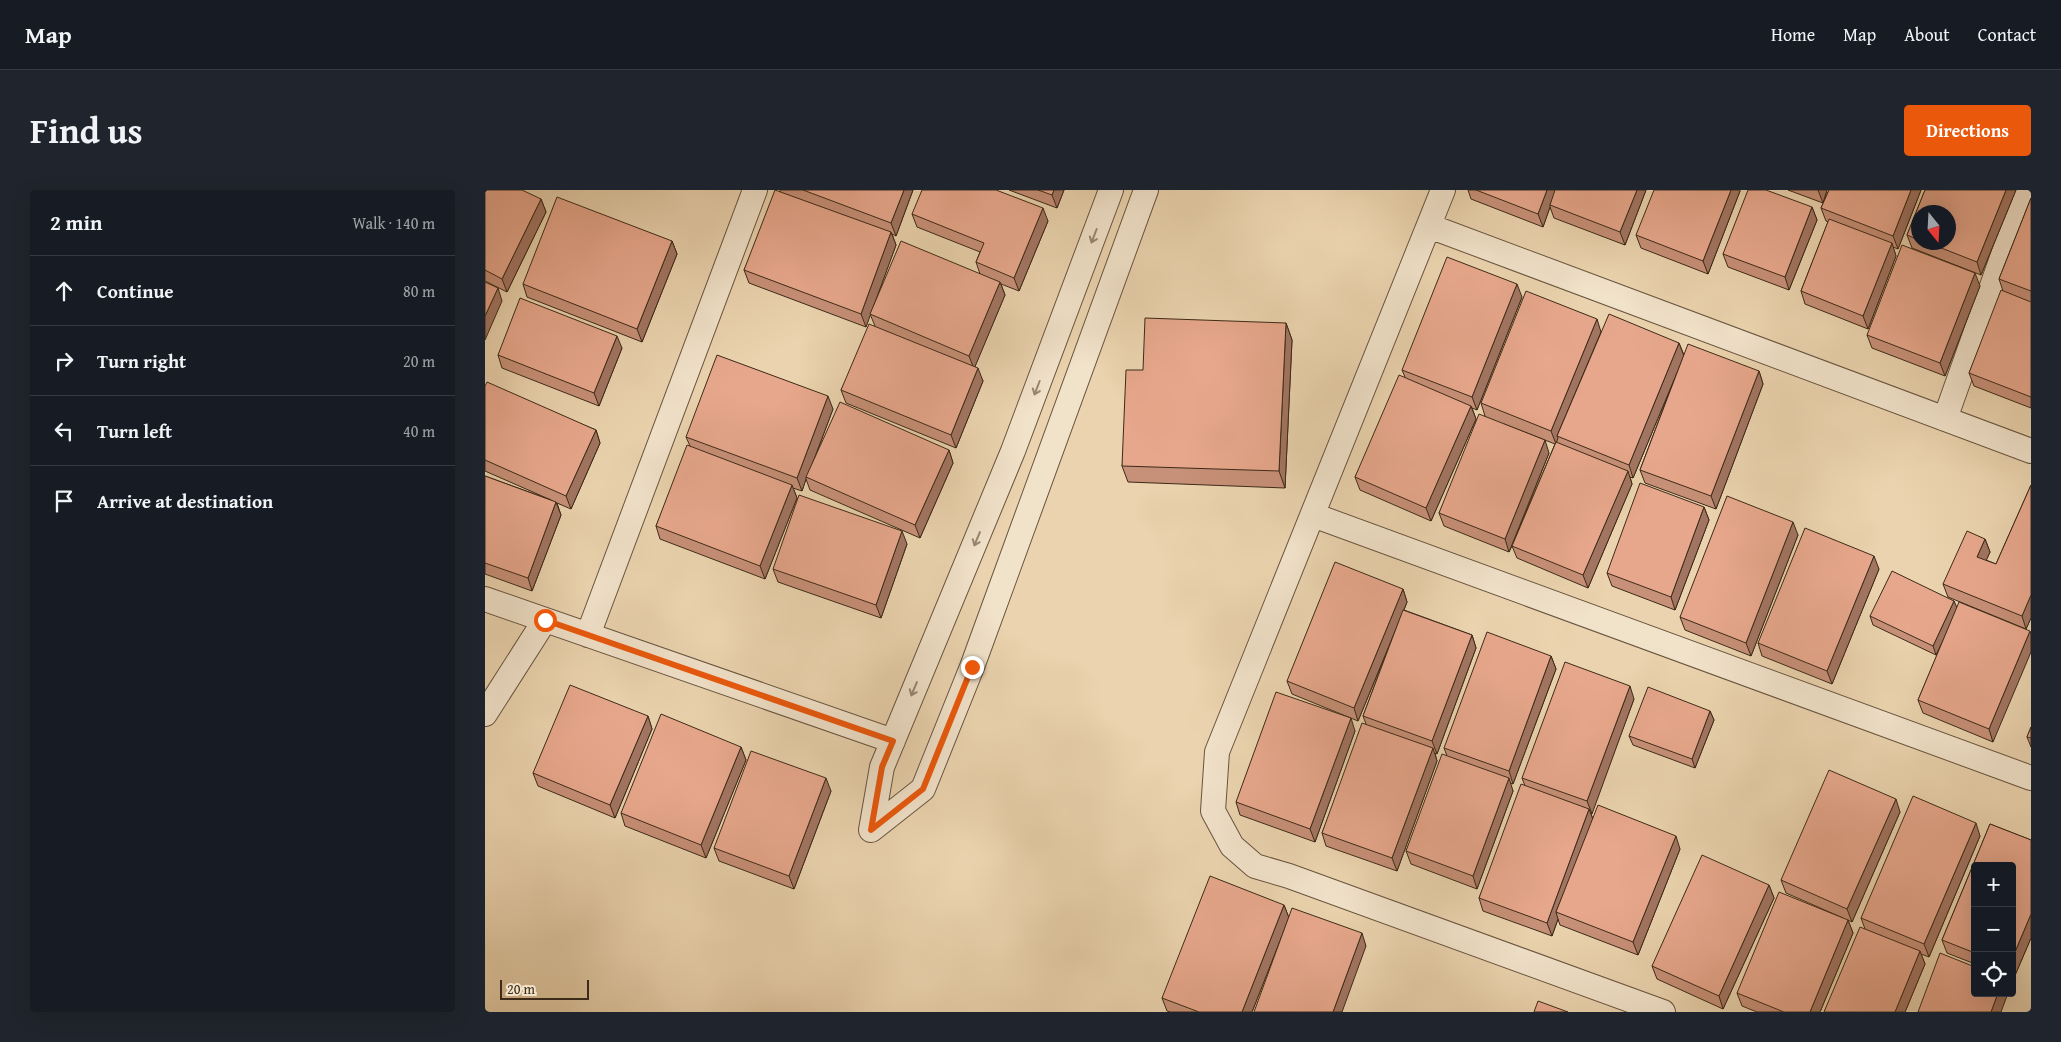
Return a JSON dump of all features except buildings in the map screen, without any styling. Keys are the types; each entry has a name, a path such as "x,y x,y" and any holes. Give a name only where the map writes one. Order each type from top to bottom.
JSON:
{"street":[{"path":"588,635 755,190"},
{"path":"1111,190 1013,451 882,767 871,830 923,789 976,658 1145,190"},
{"path":"1443,190 1217,752 1213,811 1232,846 1255,866 1289,876 1663,1012"},
{"path":"1945,419 2025,190"},
{"path":"1429,226 2031,451"},
{"path":"1313,515 2031,778"},
{"path":"485,599 893,741"},
{"path":"485,714 545,620"}],"route":[{"path":"545,620 893,741 882,767 871,830 923,789 972,667"}]}
